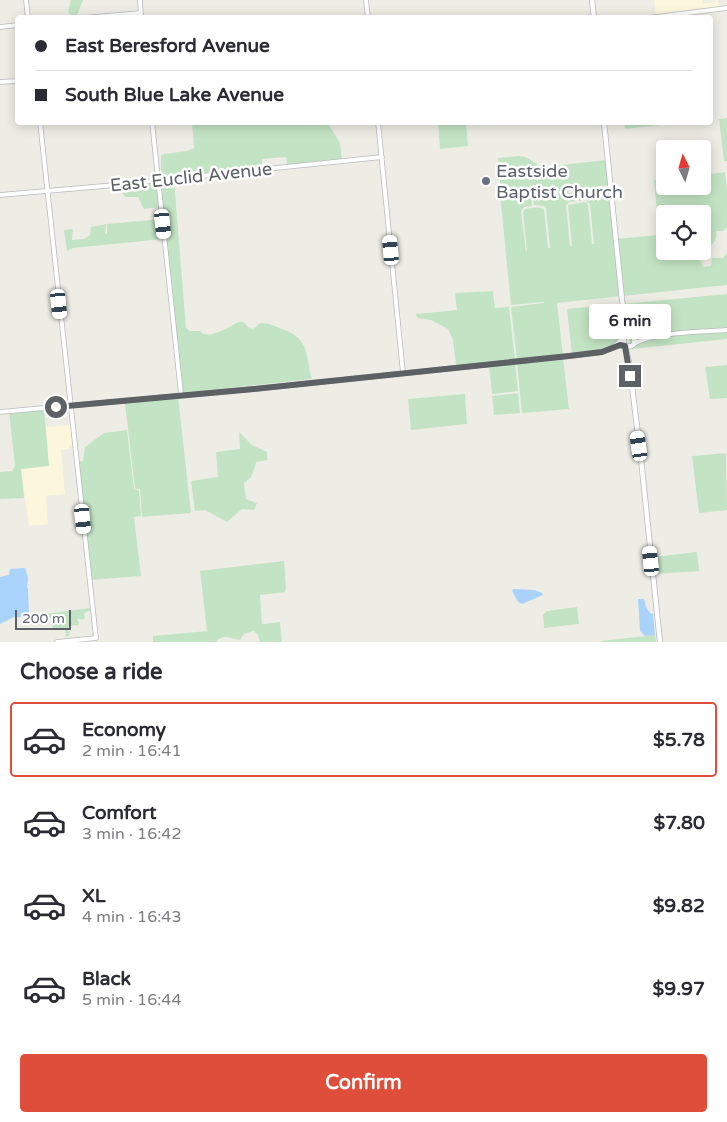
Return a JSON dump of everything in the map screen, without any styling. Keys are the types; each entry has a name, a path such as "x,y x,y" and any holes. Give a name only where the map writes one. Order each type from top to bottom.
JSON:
{"main road":[{"path":"592,0 594,15"},
{"path":"604,125 609,186 626,332 624,338 629,362"},
{"path":"624,317 634,342 629,350 629,362 660,642"},
{"path":"624,338 632,337"},
{"path":"625,345 632,345"}],"street":[{"path":"26,0 28,15"},
{"path":"140,0 141,15"},
{"path":"366,0 368,15"},
{"path":"672,15 727,8"},
{"path":"0,26 15,25"},
{"path":"0,82 15,81"},
{"path":"40,125 96,638 57,642"},
{"path":"152,125 181,394"},
{"path":"378,125 404,372"},
{"name":"East Euclid Avenue","path":"0,195 159,181 382,157"},
{"path":"632,345 643,339 658,336 727,330"},
{"path":"632,337 658,336"},
{"path":"594,353 614,345 624,338"},
{"path":"0,412 181,394 254,389 594,353 625,345"}],"shaded area":[{"path":"654,0 703,0 703,3 718,0 719,8 656,15"},
{"path":"72,425 74,446 61,450 65,494 46,496 48,524 29,526 21,469 49,466 46,427"}],"green space":[{"path":"71,0 83,0 77,15 71,15 68,12"},
{"path":"727,118 727,161 724,161 719,119"},
{"path":"192,125 329,125 340,143 342,160 287,165 286,157 262,159 262,168 159,179 161,176 161,156 194,148"},
{"path":"438,125 466,125 468,146 440,149"},
{"path":"624,125 662,125 625,129"},
{"path":"526,157 544,167 606,160 608,185 504,197 504,199 531,197 532,206 524,207 521,212 527,251 523,212 525,209 532,208 544,209 548,248 550,248 546,208 534,205 533,197 576,192 577,201 566,205 570,246 572,246 568,205 586,202 588,205 592,244 594,244 590,204 586,200 579,201 577,192 608,187 621,296 557,303 563,356 517,361 511,307 544,303 511,305 498,158"},
{"path":"725,172 727,227 723,231 716,231 716,237 711,245 711,205 656,205 654,180 656,180 656,195 711,195 711,174"},
{"path":"174,180 186,328 190,331 200,331 208,335 224,330 238,322 244,322 253,329 260,323 282,329 291,333 302,343 312,379 182,393 160,182"},
{"path":"158,182 160,207 144,209 138,197 126,197 123,194 122,188 126,185"},
{"path":"162,219 164,239 73,248 67,251 64,230 73,229 72,240 84,239 90,235 91,227 106,224 105,234 107,234 107,224"},
{"path":"656,235 656,260 700,260 703,267 711,266 712,258 723,258 727,253 727,285 623,296 616,239"},
{"path":"493,291 495,308 509,307 515,360 456,365 453,340 448,329 431,320 417,318 416,314 457,310 455,293"},
{"path":"727,294 727,339 631,349 623,304"},
{"path":"621,304 626,348 572,354 567,309"},
{"path":"563,358 569,409 522,413 517,363"},
{"path":"515,363 518,391 492,394 489,365"},
{"path":"727,365 727,398 710,399 705,367"},
{"path":"518,393 520,413 494,415 492,396"},
{"path":"465,394 467,424 411,430 408,399"},
{"path":"178,397 191,513 142,517 140,489 135,489 125,403"},
{"path":"44,409 49,466 21,469 24,498 0,499 0,472 12,471 15,466 9,412"},
{"path":"127,430 134,489 139,490 141,516 134,517 141,576 91,580 78,462 83,461 85,447 104,433"},
{"path":"239,432 252,445 267,452 267,460 256,462 251,477 244,483 246,499 257,503 254,510 242,509 227,522 205,510 195,511 191,481 218,477 216,452 240,449"},
{"path":"726,453 727,510 699,513 692,456"},
{"path":"697,552 699,571 656,574 654,557"},
{"path":"284,561 285,592 260,595 262,624 280,622 282,642 260,642 258,635 254,631 244,634 240,640 225,637 216,642 153,642 153,636 207,631 200,571"},
{"path":"577,607 579,624 544,628 543,615 547,611"},
{"path":"90,608 91,610 84,613 85,618 82,620 77,618 79,625 69,626 70,634 67,637 65,628 54,630 51,618 45,617 44,614"},
{"path":"655,635 656,642 601,642 601,641"}],"water":[{"path":"25,568 28,578 29,615 14,617 0,624 0,577 9,575 10,569"},
{"path":"513,589 535,590 543,595 522,604 518,602 512,591"},
{"path":"638,599 644,599 646,607 653,614 655,635 645,636 640,631"}],"place":[{"name":"Eastside Baptist Church","path":"486,181"}],"route":[{"path":"56,407 181,394 254,389 342,378 569,356 602,352 620,345 625,345 630,376"}]}
